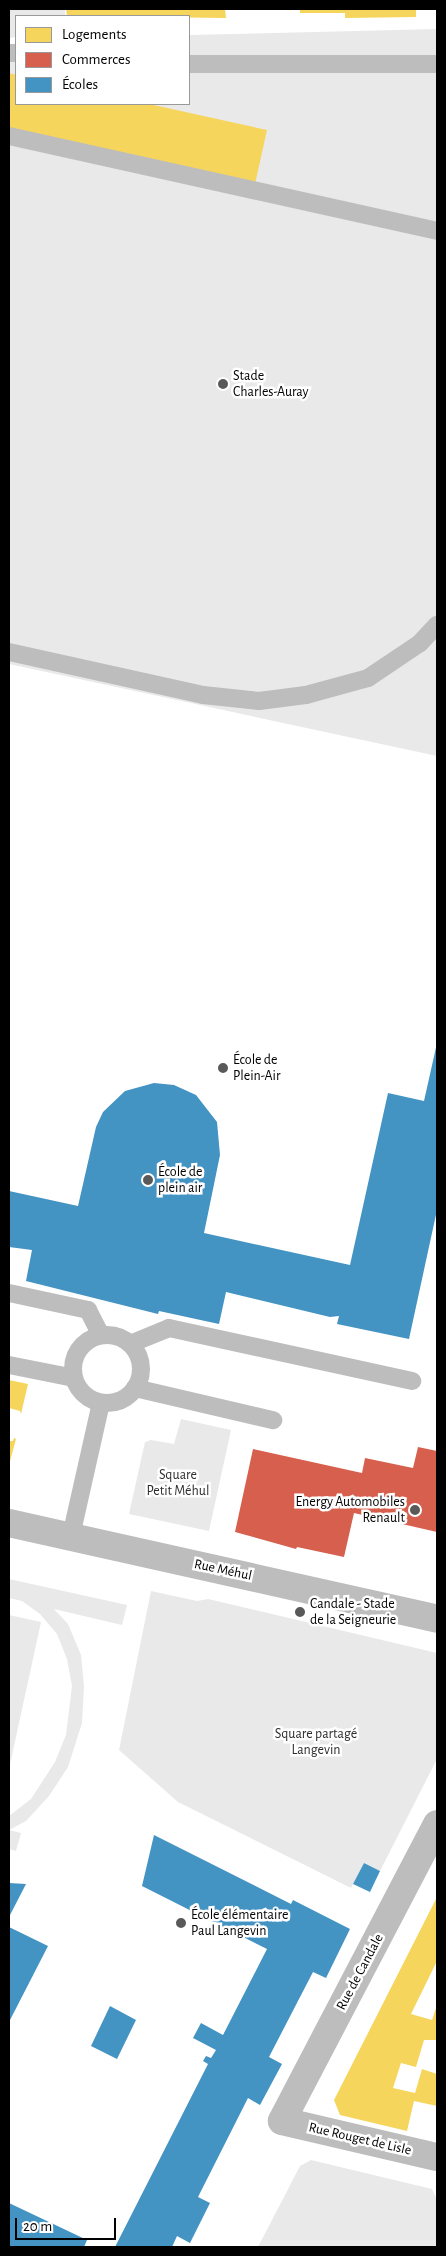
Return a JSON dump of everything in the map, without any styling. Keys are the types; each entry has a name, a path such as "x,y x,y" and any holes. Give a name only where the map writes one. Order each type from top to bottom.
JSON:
{"street":[{"name":"Rue Méhul","path":"9,1522 437,1619"},
{"name":"Rue de Candale","path":"282,2121 437,1824"},
{"name":"Rue Rouget de Lisle","path":"282,2121 437,2157"}],"lane":[{"path":"190,64 437,64"},
{"path":"9,136 437,231"},
{"path":"9,652 203,695 259,701 306,695 368,678 420,643 437,625"},
{"path":"9,1293 88,1310 101,1335"},
{"path":"130,1344 168,1328 412,1381"},
{"path":"101,1335 122,1338 130,1344 140,1360 142,1370 135,1388 124,1399 101,1402 86,1396 74,1378 73,1368 78,1351 84,1344 101,1335"},
{"path":"9,1365 74,1378"},
{"path":"135,1388 273,1420"},
{"path":"71,1536 101,1402"}],"green space":[{"path":"9,9 65,9 65,15 15,15 15,37 9,38"},
{"name":"Stade Charles-Auray","path":"437,29 437,756 9,664 9,45 15,45 15,105 190,105 190,35"},
{"name":"Square Petit Méhul","path":"181,1419 231,1430 209,1531 129,1514 145,1442 151,1440 174,1444"},
{"path":"9,1579 127,1605 122,1625 54,1609 68,1624 81,1655 84,1686 82,1723 68,1767 49,1796 26,1821 9,1830 9,1816 31,1799 55,1762 66,1735 72,1686 67,1659 57,1634 40,1614 22,1601 9,1598"},
{"name":"Square partagé Langevin","path":"151,1591 197,1601 208,1599 437,1653 437,1759 380,1871 364,1863 351,1888 178,1802 119,1750"},
{"path":"9,1615 41,1622 9,1769"},
{"path":"9,1830 21,1833 16,1851 9,1849"},
{"path":"311,2160 432,2189 437,2200 437,2247 258,2247 300,2166"}],"building: Logements":[{"path":"66,9 225,9 226,18 190,18 190,15 67,15"},
{"path":"300,9 416,9 416,17 345,18 345,13 300,13"},
{"path":"9,73 15,75 15,105 154,105 267,130 255,184 9,131"},
{"path":"9,1380 28,1384 21,1414 20,1411 9,1408"},
{"path":"14,1438 16,1439 9,1465 9,1441 13,1441"},
{"path":"437,1897 437,1961 411,2014 432,2020 437,2005 437,2040 424,2040 416,2067 401,2063 393,2088 415,2093 422,2069 437,2074 437,2106 414,2101 407,2131 340,2115 334,2100"}],"building: Commerces":[{"path":"418,1447 437,1451 437,1532 354,1513 344,1557 297,1547 296,1549 235,1532 253,1449 362,1473 365,1458 413,1468"}],"building: Écoles":[{"path":"437,1043 437,1210 409,1339 337,1324 339,1316 330,1317 226,1292 219,1324 159,1311 158,1314 26,1281 32,1250 9,1247 9,1191 78,1206 96,1127 103,1112 125,1091 154,1083 174,1085 196,1095 217,1122 220,1155 204,1233 350,1265 388,1093 424,1101"},
{"path":"154,1835 291,1904 293,1900 350,1929 326,1978 313,1972 269,2057 282,2064 260,2105 248,2098 198,2197 210,2203 190,2243 177,2236 172,2247 115,2247 208,2064 203,2061 206,2056 211,2058 216,2050 193,2038 201,2023 223,2035 267,1949 142,1886"},
{"path":"364,1863 380,1871 370,1892 353,1884"},
{"path":"9,1883 26,1884 9,1917"},
{"path":"9,1927 48,1946 9,2022"},
{"path":"110,2006 136,2020 117,2059 91,2046"},
{"path":"9,2203 87,2240 84,2247 9,2247"}],"place":[{"name":"Stade Charles-Auray","path":"223,384"},
{"name":"École de Plein-Air","path":"223,1068"},
{"name":"École de plein air","path":"148,1180"},
{"name":"Energy Automobiles Renault","path":"415,1510"},
{"name":"Candale - Stade de la Seigneurie","path":"300,1612"},
{"name":"École élémentaire Paul Langevin","path":"181,1923"}]}
